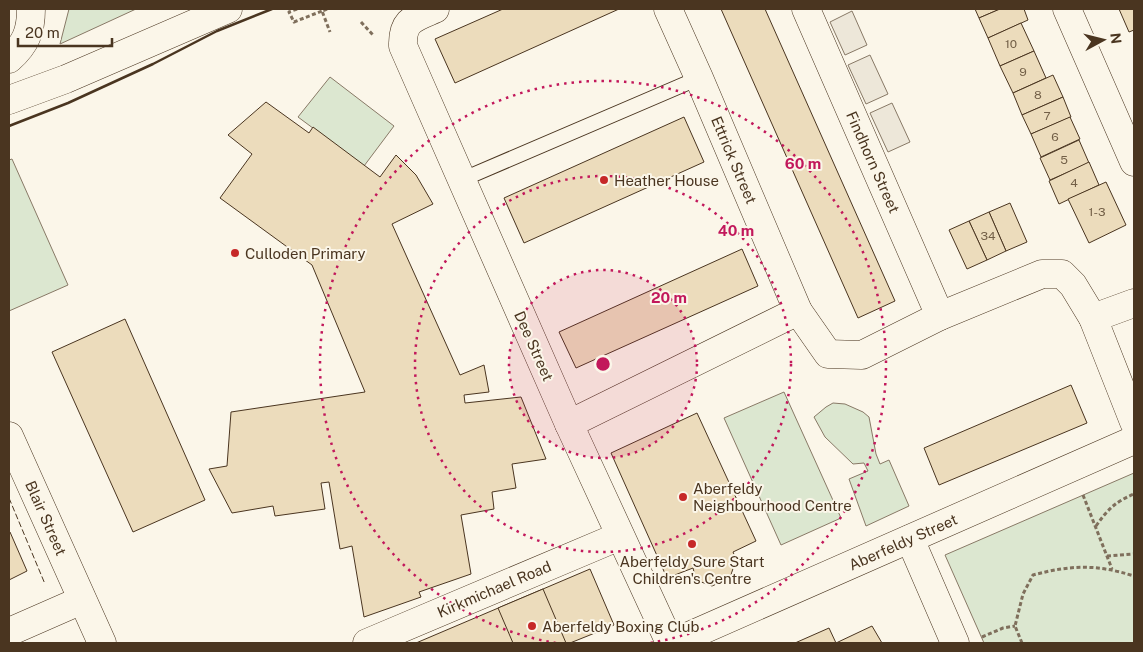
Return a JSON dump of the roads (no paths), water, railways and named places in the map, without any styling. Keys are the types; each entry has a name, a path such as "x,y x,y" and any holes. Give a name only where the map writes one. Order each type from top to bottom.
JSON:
{"main road":[{"path":"9,59 21,49 31,26 31,9"},
{"path":"9,100 66,79 228,9"},
{"name":"Dee Street","path":"435,9 415,17 409,22 403,34 403,46 569,424 671,643"},
{"name":"Ettrick Street","path":"668,9 798,312 828,354 862,355 940,316"},
{"name":"Findhorn Street","path":"806,9 940,316"},
{"path":"1067,9 1134,162"},
{"path":"940,316 1042,274 1062,274 1073,285 1093,318 1134,422"},
{"path":"1093,318 1134,303"},
{"path":"569,424 798,312"},
{"name":"Blair Street","path":"9,436 102,643"},
{"name":"Aberfeldy Street","path":"671,643 1134,440"},
{"name":"Kirkmichael Road","path":"367,643 620,536"},
{"path":"910,539 966,641"},
{"path":"9,632 82,600"}],"lane":[{"path":"461,180 699,78"}],"place":[{"name":"Heather House","path":"604,180"},
{"name":"Culloden Primary","path":"235,253"},
{"name":"Aberfeldy Neighbourhood Centre","path":"683,497"},
{"name":"Aberfeldy Sure Start Children's Centre","path":"692,544"},
{"name":"Aberfeldy Boxing Club","path":"532,626"}]}
